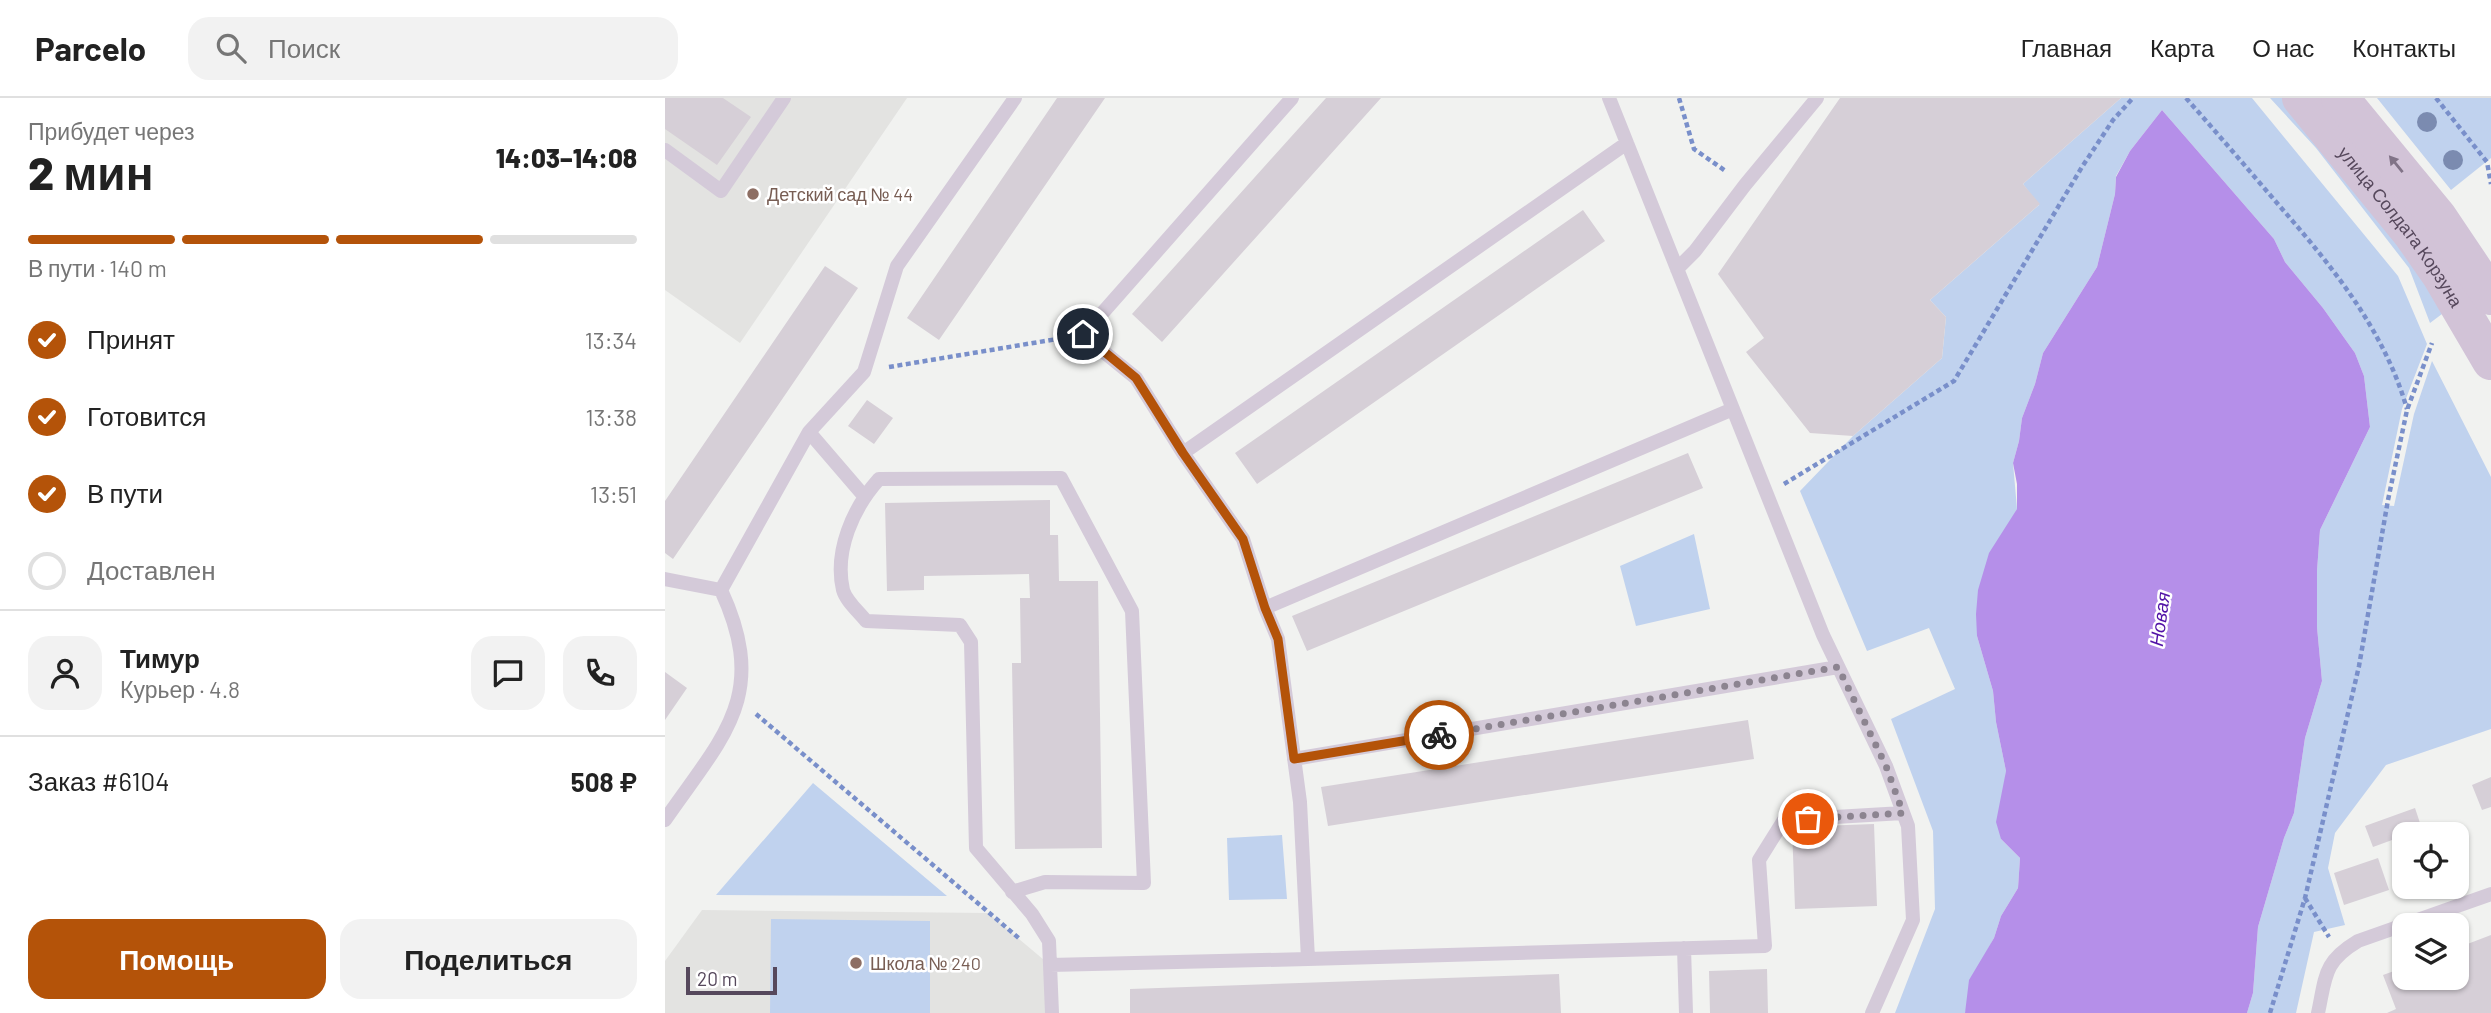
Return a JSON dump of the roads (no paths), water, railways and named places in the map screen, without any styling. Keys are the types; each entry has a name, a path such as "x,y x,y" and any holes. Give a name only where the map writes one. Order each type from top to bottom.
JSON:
{"street":[{"name":"улица Солдата Корзуна","path":"2301,98 2412,234 2440,274 2491,361"},
{"name":"улица Солдата Корзуна","path":"2340,98 2438,217 2491,296"}],"lane":[{"path":"665,150 721,191 784,98"},
{"path":"721,590 809,432 864,372 897,266 1015,98"},
{"path":"1292,98 1083,334 1136,378 1183,453 1243,539 1278,639 1300,802 1308,959"},
{"path":"1609,98 1823,635 1886,766 1908,825 1913,920 1872,1013"},
{"path":"1677,269 1695,251 1817,98"},
{"path":"1183,453 1627,143"},
{"path":"1265,608 1733,410"},
{"path":"809,432 864,496"},
{"path":"1012,892 1045,882 1144,883 1132,611 1061,478 879,479 864,496 841,550 843,593 866,621 960,625 971,642 976,848 1012,892 1032,914 1049,941 1052,1013"},
{"path":"665,579 721,590"},
{"path":"665,820 728,729 739,700 743,658 733,616 721,590"},
{"path":"1294,759 1838,667"},
{"path":"1050,965 1765,946 1759,860 1784,820 1903,813"},
{"path":"2318,1013 2327,970 2339,952 2358,941 2491,894"},
{"path":"1684,948 1686,1013"}],"water":[{"name":"Новая","path":"2162,110 2274,239 2285,262 2355,353 2364,376 2370,427 2320,530 2317,627 2322,681 2305,738 2294,813 2258,927 2253,993 2247,1013 1965,1013 1969,980 1994,938 2001,916 2018,888 2020,858 2001,839 1996,822 2006,771 1993,691 1977,636 1978,590 1989,553 2017,509 2017,484 2013,463 2022,418 2043,353 2097,267 2115,194 2116,177 2130,151"}],"place":[{"name":"Детский сад № 44","path":"753,194"},
{"name":"Школа № 240","path":"856,963"}]}
